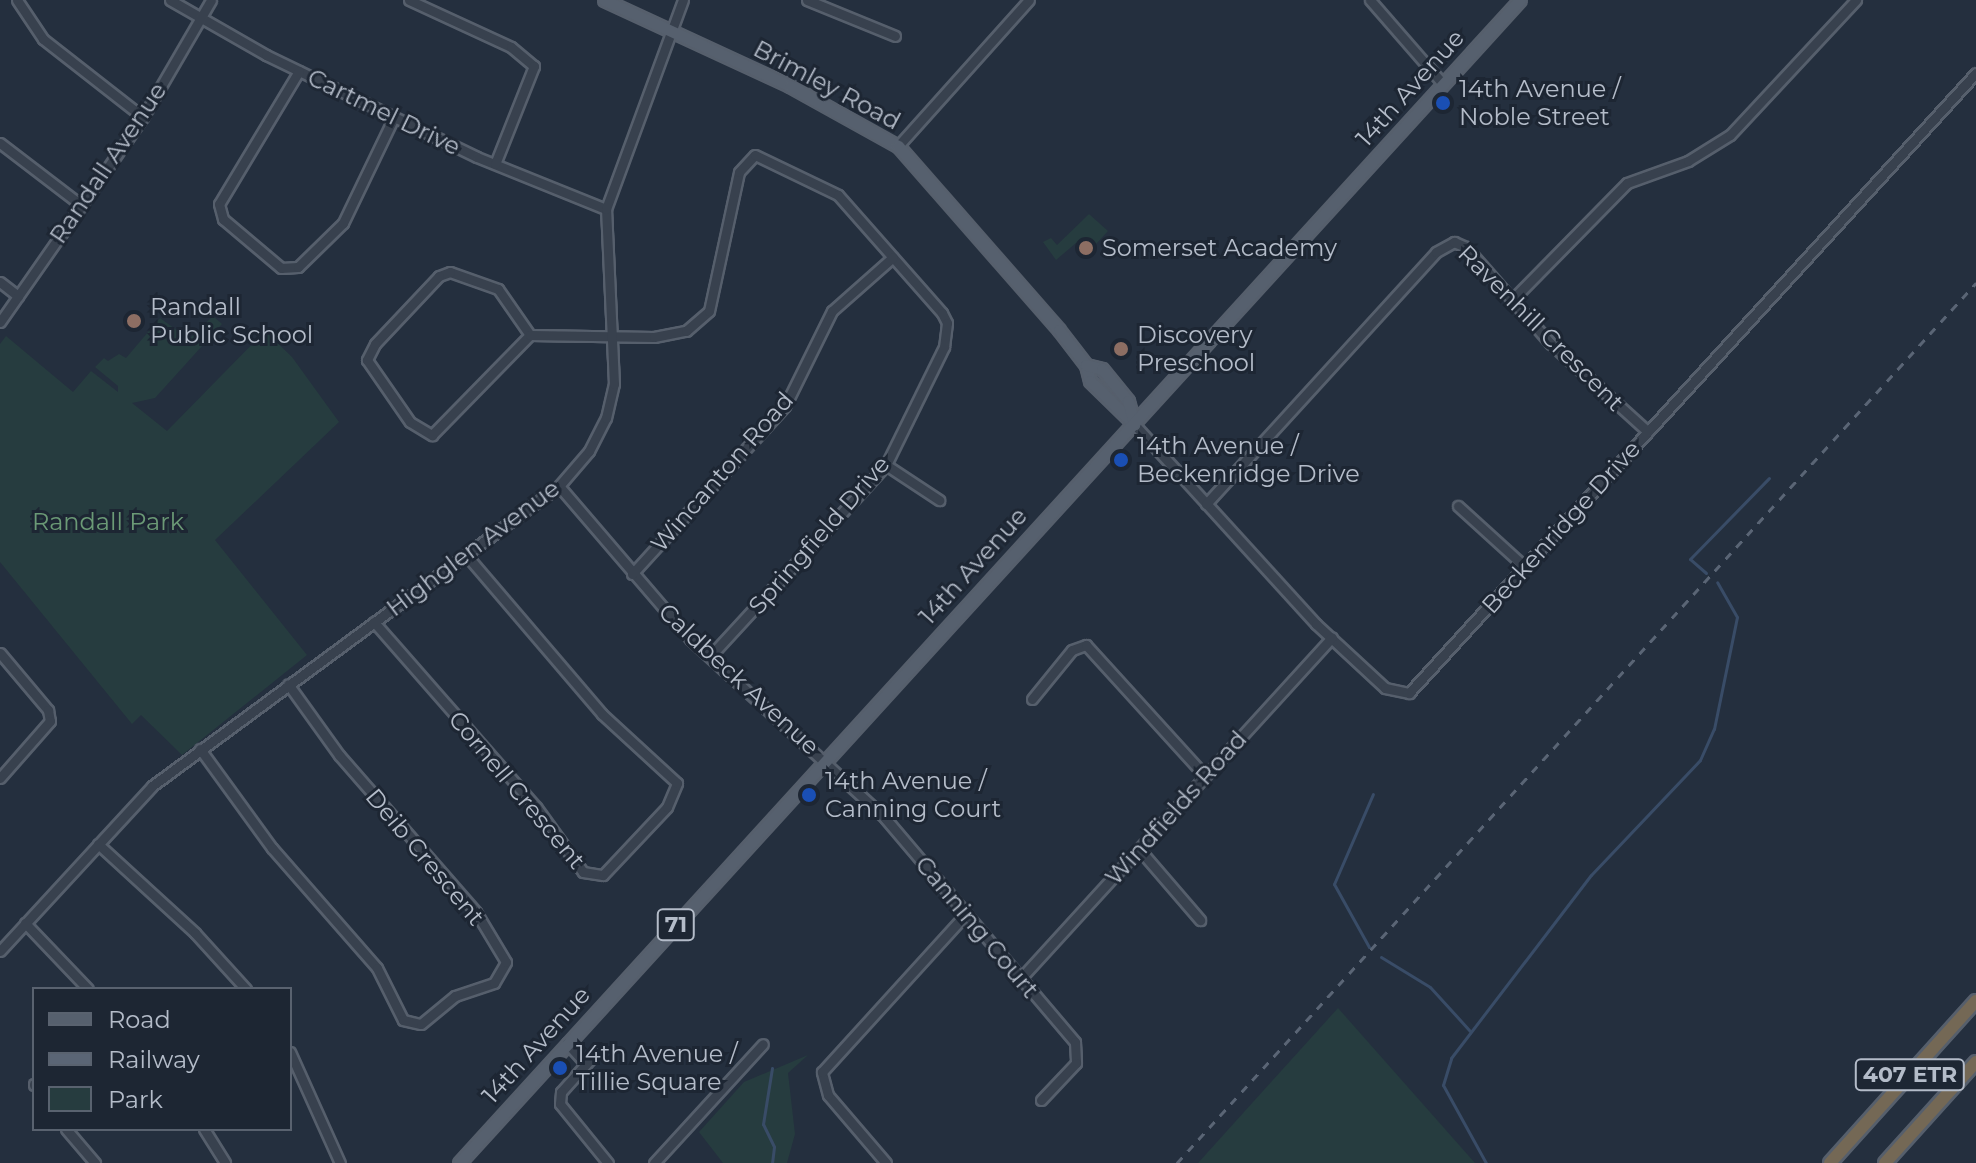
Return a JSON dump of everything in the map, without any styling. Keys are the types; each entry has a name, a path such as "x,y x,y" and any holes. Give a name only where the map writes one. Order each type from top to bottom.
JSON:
{"highway":[{"name":"407 ETR","path":"1830,1163 1976,1001"},
{"name":"407 ETR","path":"1885,1163 1976,1062"}],"main road":[{"name":"Brimley Road","path":"604,0 790,86 898,146 1086,365 1090,381 1134,424"},
{"name":"14th Avenue","path":"459,1163 1520,0"}],"street":[{"path":"17,0 43,39 143,117"},
{"name":"Cartmel Drive","path":"170,0 299,71 394,117 495,164 606,209"},
{"name":"Randall Avenue","path":"0,322 143,117 211,0"},
{"path":"409,0 511,47 534,66 495,164"},
{"name":"Highglen Avenue","path":"0,951 152,786 559,486 589,451 606,418 614,384 606,209 683,0"},
{"path":"807,0 895,36"},
{"path":"898,146 1029,0"},
{"path":"1370,0 1443,84"},
{"path":"1512,300 1627,183 1688,161 1730,135 1856,0"},
{"path":"299,71 219,204 223,219 281,268 298,267 343,223 394,117"},
{"name":"Beckenridge Drive","path":"1134,424 1332,638 1385,688 1409,693 1976,73"},
{"path":"0,143 81,205"},
{"name":"Springfield Drive","path":"612,337 679,333 706,317 739,172 755,155 838,195 942,313 948,336 886,465 711,655"},
{"name":"Ravenhill Crescent","path":"1206,504 1444,245 1461,243 1550,343 1648,432"},
{"name":"Wincanton Road","path":"632,574 785,406 832,311 893,257"},
{"path":"530,335 498,289 450,272 439,276 375,344 367,360 410,422 432,435 530,335 612,337"},
{"path":"0,282 18,296"},
{"path":"886,465 939,500"},
{"name":"Caldbeck Avenue","path":"559,486 632,574 711,655 826,761"},
{"path":"1458,506 1525,567"},
{"name":"Cornell Crescent","path":"374,622 536,807 583,872 603,875 667,807 677,783 602,714 467,556"},
{"name":"Windfields Road","path":"1021,978 1332,638"},
{"path":"1032,699 1072,650 1086,645 1205,776"},
{"path":"0,653 48,710 50,721 0,778"},
{"name":"Deib Crescent","path":"200,749 272,848 377,968 403,1020 421,1024 455,996 494,983 506,962 476,912 339,755 288,684"},
{"name":"Canning Court","path":"826,761 885,818 1079,1049 1076,1063 1041,1100"},
{"path":"98,844 195,933 244,987"},
{"path":"1139,849 1200,920"},
{"path":"886,1163 828,1095 822,1072 966,914"},
{"path":"25,923 86,987"},
{"path":"567,1043 586,1064"},
{"path":"654,1163 763,1044"},
{"path":"595,1054 561,1092 560,1104 608,1163"},
{"path":"292,1057 339,1163"},
{"path":"68,1131 95,1163"},
{"path":"205,1131 225,1163"}],"green space":[{"path":"1089,214 1108,231 1086,255 1076,243 1056,260 1043,242 1051,238 1057,245"},
{"name":"Randall Park","path":"213,316 222,324 155,398 132,403 167,431 265,331 292,357 339,422 215,540 307,655 182,755 141,715 132,724 0,562 0,344 6,336 73,392 91,371 118,392 118,386 95,367 104,358 108,361 119,354 126,358 160,318 189,339"},
{"path":"1338,1008 1475,1163 1198,1163"},
{"path":"808,1055 788,1073 795,1134 787,1163 723,1163 699,1132 744,1082"}],"waterway":[{"path":"1706,573 1690,559 1769,478"},
{"path":"1486,1163 1443,1085 1451,1058 1591,875 1700,760 1714,729 1737,617 1717,582"},
{"path":"1369,947 1334,884 1373,794"},
{"path":"1381,957 1430,987 1470,1031"},
{"path":"772,1068 763,1124 774,1147 772,1163"}],"railway":[{"path":"1177,1163 1976,283"}],"place":[{"name":"14th Avenue / Noble Street","path":"1443,103"},
{"name":"Somerset Academy","path":"1086,248"},
{"name":"Randall Public School","path":"134,321"},
{"name":"Discovery Preschool","path":"1121,349"},
{"name":"14th Avenue / Beckenridge Drive","path":"1121,460"},
{"name":"14th Avenue / Canning Court","path":"809,795"},
{"name":"14th Avenue / Tillie Square","path":"560,1068"}]}
